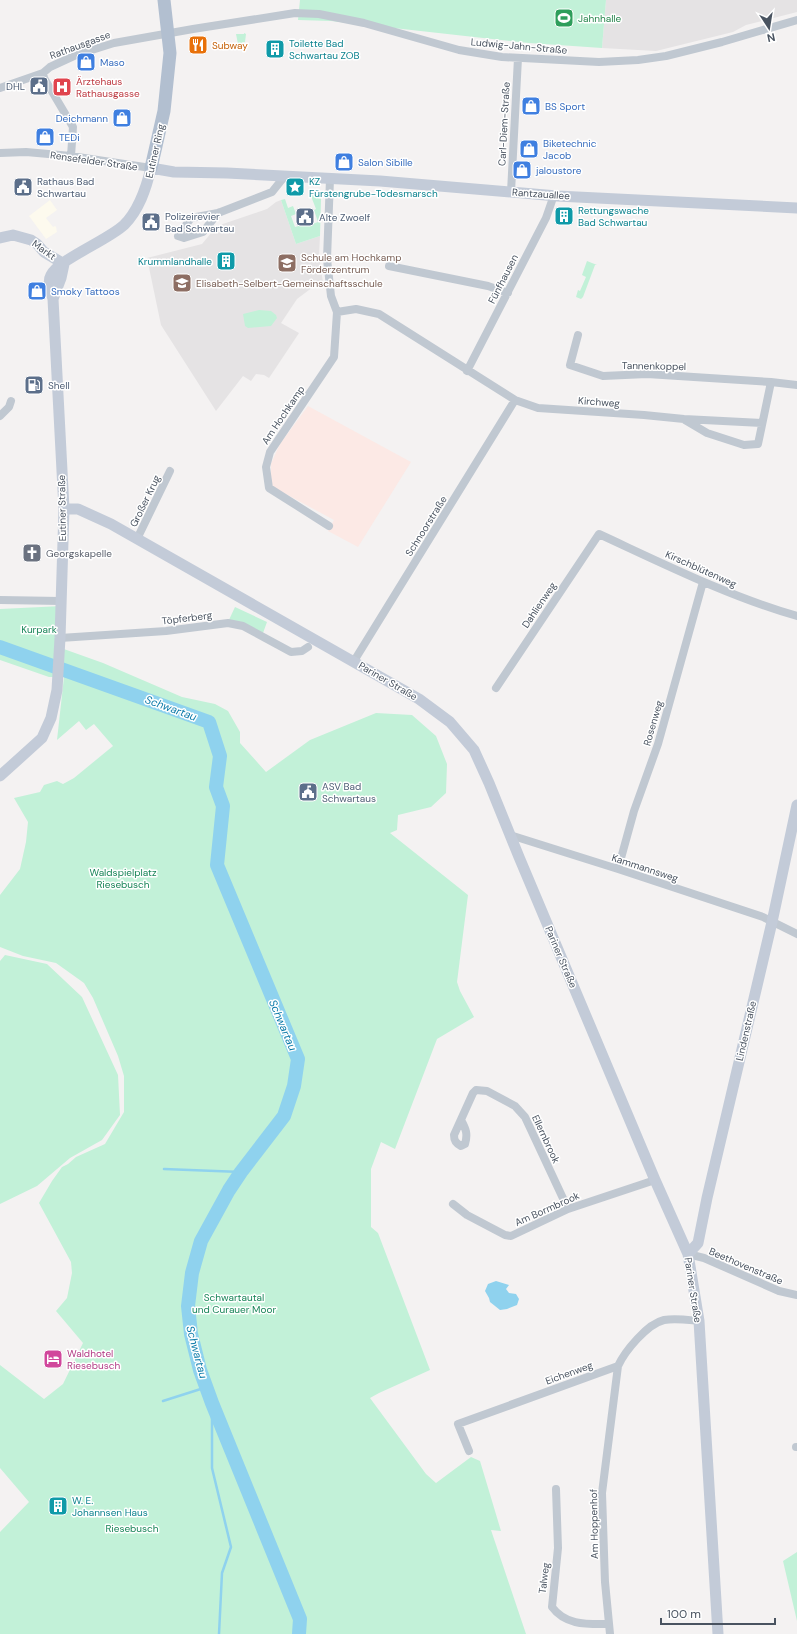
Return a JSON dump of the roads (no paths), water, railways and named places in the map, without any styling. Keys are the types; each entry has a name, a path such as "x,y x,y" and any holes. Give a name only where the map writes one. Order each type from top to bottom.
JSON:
{"main road":[{"name":"Eutiner Ring","path":"151,168 164,111 170,53 169,33 164,0"}],"street":[{"name":"Ludwig-Jahn-Straße","path":"169,33 295,13 319,14 364,23 459,50 518,58 599,62 638,60 666,56 797,20"},
{"name":"Rathausgasse","path":"71,156 73,127 44,78 43,73 50,67 98,48 130,40 169,33"},
{"name":"Carl-Diem-Straße","path":"511,192 518,58"},
{"path":"0,88 43,73"},
{"name":"Rensefelder Straße","path":"0,153 26,152 71,156 174,172 227,173 284,177"},
{"name":"Eutiner Ring","path":"64,264 78,254 103,241 123,226 138,206 147,187 151,168"},
{"path":"218,212 272,192 284,177"},
{"name":"Rantzauallee","path":"284,177 380,181 554,195 797,208"},
{"name":"Am Hochkamp","path":"329,526 269,488 266,467 270,452 334,357 337,312 331,296 327,259 330,179"},
{"name":"Fünfhausen","path":"467,371 546,218 554,195"},
{"name":"Markt","path":"0,238 13,236 31,240 44,252 64,264"},
{"name":"Eutiner Straße","path":"0,776 42,738 52,718 55,705 60,638 64,509 53,299 61,278 64,264"},
{"path":"389,266 488,286 508,293"},
{"path":"337,312 356,309 379,314 515,400"},
{"name":"Tannenkoppel","path":"578,334 570,365 603,376 647,374 771,382"},
{"path":"771,382 797,385"},
{"name":"Kirchweg","path":"684,419 707,433 744,445 758,444 771,382"},
{"name":"Kirchweg","path":"515,400 538,408 684,419 762,423"},
{"name":"Schnoorstraße","path":"354,662 515,400"},
{"path":"0,416 9,407 11,401"},
{"name":"Großer Krug","path":"137,539 170,471"},
{"name":"Pariner Straße","path":"64,509 78,509 111,524 419,699 450,722 474,750 655,1180 688,1254 699,1321 718,1634"},
{"name":"Kirschblütenweg","path":"600,534 703,582 771,608 797,616"},
{"name":"Dahlienweg","path":"496,688 600,534"},
{"name":"Rosenweg","path":"618,869 634,811 658,744 703,582"},
{"path":"0,600 61,601"},
{"name":"Töpferberg","path":"60,638 166,631 228,623 243,626 291,652 302,651 308,647"},
{"name":"Lindenstraße","path":"688,1254 698,1243 772,922 797,805"},
{"name":"Kammannsweg","path":"510,835 618,869 763,918 797,934"},
{"name":"Ellernbrook","path":"461,1120 473,1093 476,1090 487,1091 515,1106 525,1117 531,1128 568,1210"},
{"name":"Am Bormbrook","path":"454,1204 467,1215 505,1235 511,1236 568,1210 655,1180"},
{"name":"Beethovenstraße","path":"688,1254 704,1258 779,1291 796,1296"},
{"path":"618,1366 627,1351 654,1324 662,1320 672,1319 699,1321"},
{"name":"Eichenweg","path":"469,1451 458,1424 618,1366"},
{"name":"Am Hoppenhof","path":"610,1634 602,1493 618,1366"},
{"name":"Talweg","path":"556,1489 558,1548 552,1607 555,1612 579,1624 609,1624"}],"water":[{"path":"496,1281 509,1285 506,1289 509,1293 516,1294 519,1299 517,1305 500,1310 490,1302 485,1291 488,1284"}],"waterway":[{"name":"Schwartau","path":"0,647 209,722 220,756 216,787 223,806 217,865 298,1059 294,1086 284,1116 229,1190 201,1241 192,1273 188,1306 191,1334 200,1370 300,1619 299,1634"},
{"path":"164,1169 241,1172"},
{"path":"163,1401 207,1387"},
{"path":"212,1403 212,1468 231,1547 222,1573 219,1634"}],"place":[{"name":"Jahnhalle","path":"564,18"},
{"name":"Subway","path":"198,45"},
{"name":"Toilette Bad Schwartau ZOB","path":"275,49"},
{"name":"Maso","path":"86,62"},
{"name":"DHL","path":"39,86"},
{"name":"Ärztehaus Rathausgasse","path":"62,87"},
{"name":"BS Sport","path":"531,106"},
{"name":"Deichmann","path":"122,118"},
{"name":"TEDi","path":"45,137"},
{"name":"Biketechnic Jacob","path":"529,149"},
{"name":"Salon Sibille","path":"344,162"},
{"name":"jaloustore","path":"522,170"},
{"name":"Rathaus Bad Schwartau","path":"23,187"},
{"name":"KZ Fürstengrube-Todesmarsch","path":"295,187"},
{"name":"Rettungswache Bad Schwartau","path":"564,216"},
{"name":"Alte Zwoelf","path":"305,217"},
{"name":"Polizeirevier Bad Schwartau","path":"151,222"},
{"name":"Krummlandhalle","path":"226,261"},
{"name":"Schule am Hochkamp Förderzentrum","path":"287,263"},
{"name":"Elisabeth-Selbert-Gemeinschaftsschule","path":"182,283"},
{"name":"Smoky Tattoos","path":"37,291"},
{"name":"Shell","path":"34,385"},
{"name":"Georgskapelle","path":"32,553"},
{"name":"ASV Bad Schwartaus","path":"308,792"},
{"name":"Waldhotel Riesebusch","path":"53,1359"},
{"name":"W. E. Johannsen Haus","path":"58,1506"}],"park label":[{"name":"Kurpark","path":"39,629"},
{"name":"Waldspielplatz Riesebusch","path":"123,878"},
{"name":"Schwartautal und Curauer Moor","path":"234,1302"},
{"name":"Riesebusch","path":"132,1528"}]}
